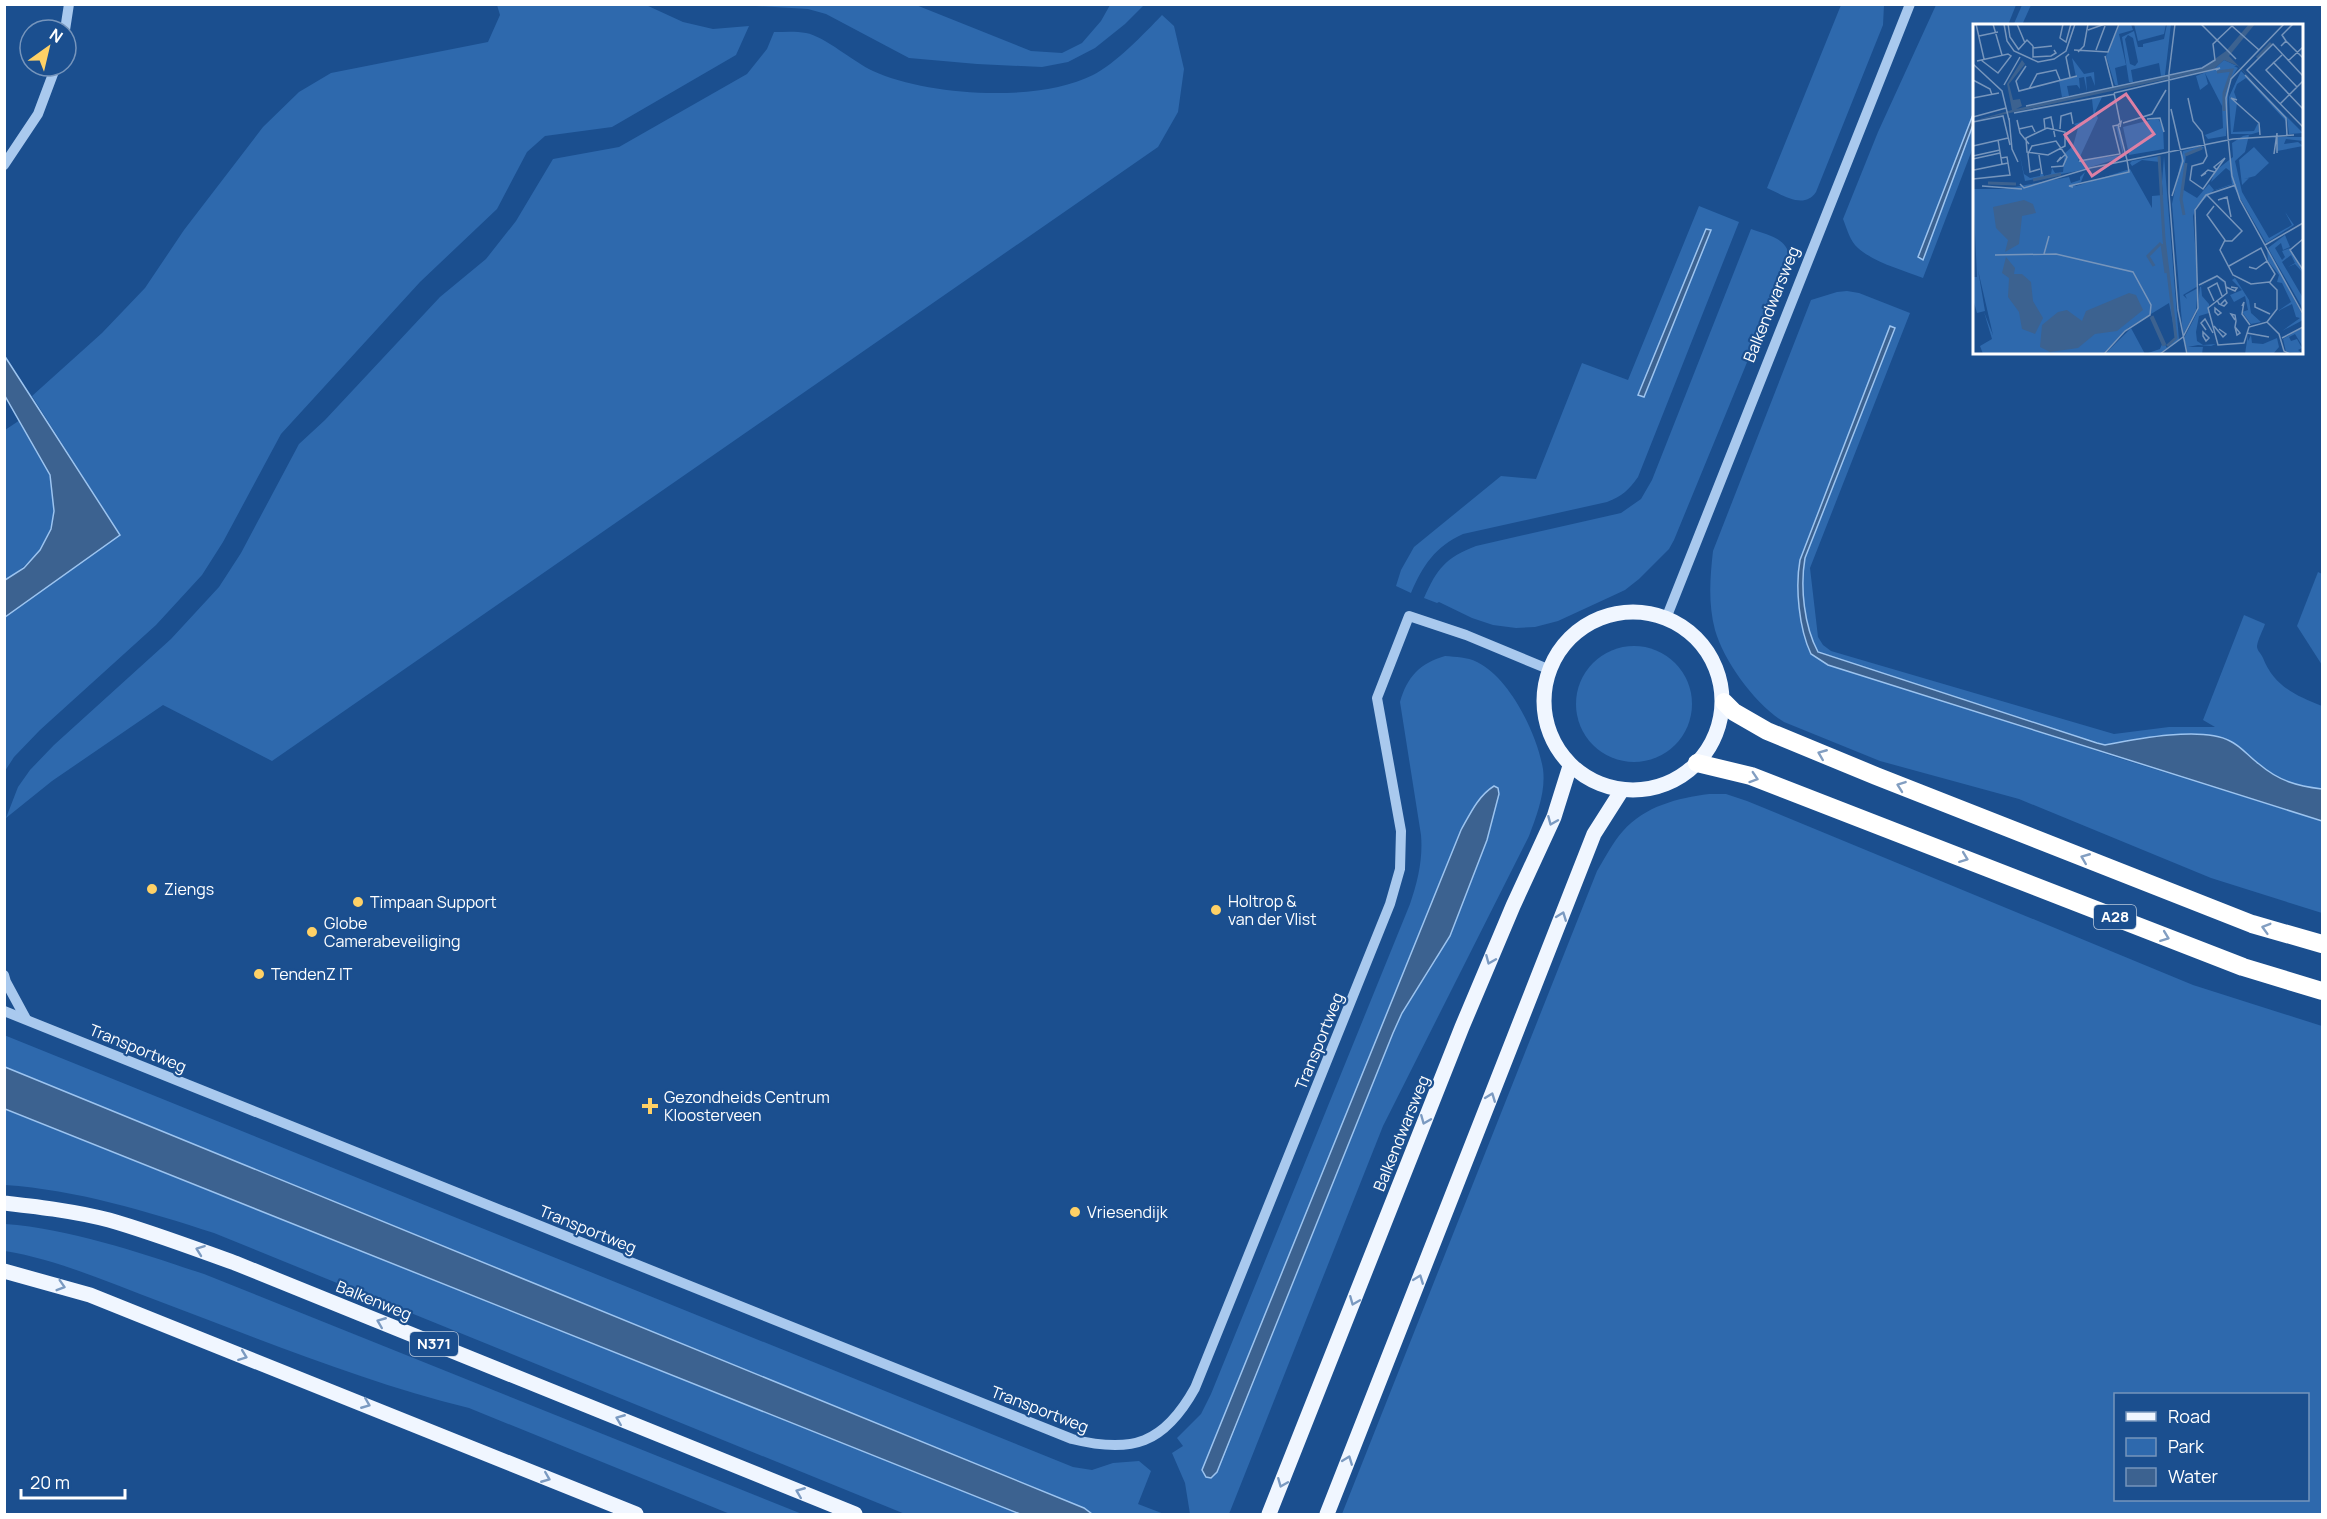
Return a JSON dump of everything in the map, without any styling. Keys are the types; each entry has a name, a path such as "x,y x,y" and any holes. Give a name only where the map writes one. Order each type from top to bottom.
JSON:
{"highway":[{"path":"1724,702 1734,712 1767,731 1876,776 2252,924 2322,944"},
{"name":"A28","path":"1697,763 1751,776 2243,967 2322,991"}],"main road":[{"path":"1637,612 1667,616 1689,632 1708,654 1718,677 1724,702 1721,722 1714,738 1697,763 1684,775 1662,787 1637,791 1622,790 1594,781 1570,766 1553,741 1546,718 1545,694 1548,669 1561,646 1583,626 1609,615 1637,612"},
{"name":"Balkendwarsweg","path":"1269,1515 1462,1027 1513,906 1554,817 1570,766"},
{"path":"1327,1515 1594,834 1622,790"},
{"name":"Balkenweg","path":"4,1203 107,1220 225,1259 855,1515"},
{"path":"4,1271 90,1295 311,1382 636,1515"}],"street":[{"name":"Balkendwarsweg","path":"1667,616 1910,4"},
{"path":"4,165 38,114 52,78"},
{"name":"Transportweg","path":"4,1011 1072,1439 1097,1445 1125,1446 1144,1441 1167,1426 1184,1408 1195,1388 1390,904 1400,869 1401,831 1377,698 1409,616 1466,635 1548,669"},
{"path":"4,975 26,1019"}],"green space":[{"path":"497,5 646,5 683,22 713,29 749,26 736,55 612,127 545,136 527,152 497,209 420,282 281,434 223,542 202,575 156,625 40,730 14,757 5,771 5,617 120,535 32,396 102,333 145,288 184,230 263,127 299,92 331,73 488,42 500,15"},
{"path":"738,5 916,5 1031,51 1062,53 1082,43 1101,21 1110,5 1144,5 1095,48 1068,62 1042,67 909,58 826,14 808,9"},
{"path":"1841,5 1884,5 1883,25 1816,192 1806,200 1793,199 1767,188"},
{"path":"1936,5 2016,5 2008,24 1973,24 1973,115 1918,256 1922,260 1973,125 1973,148 1923,278 1881,262 1858,248 1849,235 1843,219 1878,132"},
{"path":"2022,5 2031,5 2022,24 2014,24"},
{"path":"1162,15 1174,26 1184,69 1178,112 1158,147 272,761 163,705 52,781 6,818 18,787 30,770 54,745 171,639 219,587 241,553 299,444 325,420 440,297 486,259 516,221 553,159 619,147 747,74 767,49 774,32 798,32 813,35 873,71 923,86 952,91 1014,93 1070,84 1093,75 1120,56"},
{"path":"1699,206 1739,222 1638,477 1628,489 1607,502 1463,534 1437,551 1420,574 1411,593 1396,586 1401,570 1414,547 1501,476 1536,479 1582,363 1628,380","holes":["1711,230 1644,397 1638,395"]},
{"path":"1751,229 1782,242 1786,247 1789,260 1669,549 1625,590 1558,621 1535,627 1516,628 1493,625 1424,598 1433,579 1443,566 1465,550 1621,513 1641,499 1652,480"},
{"path":"1847,291 1859,293 1910,313 1810,568 1818,637 1823,645 1831,651 2114,734 2169,727 2215,727 2203,720 2244,615 2265,624 2257,648 2273,676 2295,694 2322,706 2322,789 2292,785 2283,781 2232,742 2142,740 2105,745 1818,652 1809,630 1804,606 1805,558 1895,328 1891,326 1800,560 1799,608 1811,654 2112,756 2322,821 2322,913 2211,878 2019,799 1880,761 1784,722 1763,705 1742,682 1733,669 1715,630 1710,590 1713,551 1811,300"},
{"path":"20,420 50,477 53,488 53,515 47,538 41,548 16,573 5,580 5,430"},
{"path":"2318,572 2322,574 2322,665 2297,626"},
{"path":"1634,646 1656,651 1675,663 1687,682 1692,704 1687,726 1675,745 1656,757 1634,762 1612,757 1593,745 1581,726 1576,704 1581,682 1593,663 1612,651"},
{"path":"1445,656 1477,662 1489,670 1511,694 1528,724 1540,755 1544,777 1538,811 1529,836 1383,1126 1229,1514 1190,1514 1185,1483 1172,1453 1183,1446 1177,1438 1201,1414 1211,1394 1415,887 1421,861 1421,835 1400,702 1406,685 1416,672","holes":["1494,786 1498,788 1499,794 1487,840 1436,960 1402,1013 1393,1033 1218,1472 1470,814 1487,791"]},
{"path":"1709,794 1726,794 1747,801 2193,985 2322,1026 2322,1514 1342,1514 1597,871 1616,840 1632,822 1652,809 1674,801"},
{"path":"4,1035 1073,1467 1092,1470 1113,1463 1139,1461 1151,1471 1138,1504 1164,1514 1092,1514 1083,1508 5,1067"},
{"path":"4,1109 1020,1514 905,1514 214,1233 137,1209 85,1197 5,1185"},
{"path":"5,1224 81,1236 204,1274 802,1514 730,1514 469,1408 352,1373 65,1266 5,1251"}],"water":[{"path":"1973,115 1973,125 1923,260 1918,257"},
{"path":"1706,229 1711,230 1644,397 1638,395"},
{"path":"1890,326 1895,328 1805,558 1804,606 1809,630 1818,652 2105,745 2186,734 2203,734 2230,741 2281,779 2322,789 2322,821 1828,665 1811,654 1799,608 1800,560"},
{"path":"4,355 120,535 5,617 5,580 24,568 40,550 51,529 54,511 50,475 5,396"},
{"path":"1494,786 1498,788 1499,794 1487,840 1450,936 1402,1013 1217,1472 1211,1478 1206,1477 1202,1470 1461,830 1479,800"},
{"path":"5,1067 1084,1508 1092,1514 1020,1514 5,1109"}],"place":[{"name":"Ziengs","path":"152,889"},
{"name":"Timpaan Support","path":"358,902"},
{"name":"Holtrop & van der Vlist","path":"1216,910"},
{"name":"Globe Camerabeveiliging","path":"312,932"},
{"name":"TendenZ IT","path":"259,974"},
{"name":"Gezondheids Centrum Kloosterveen","path":"650,1106"},
{"name":"Vriesendijk","path":"1075,1212"}]}
